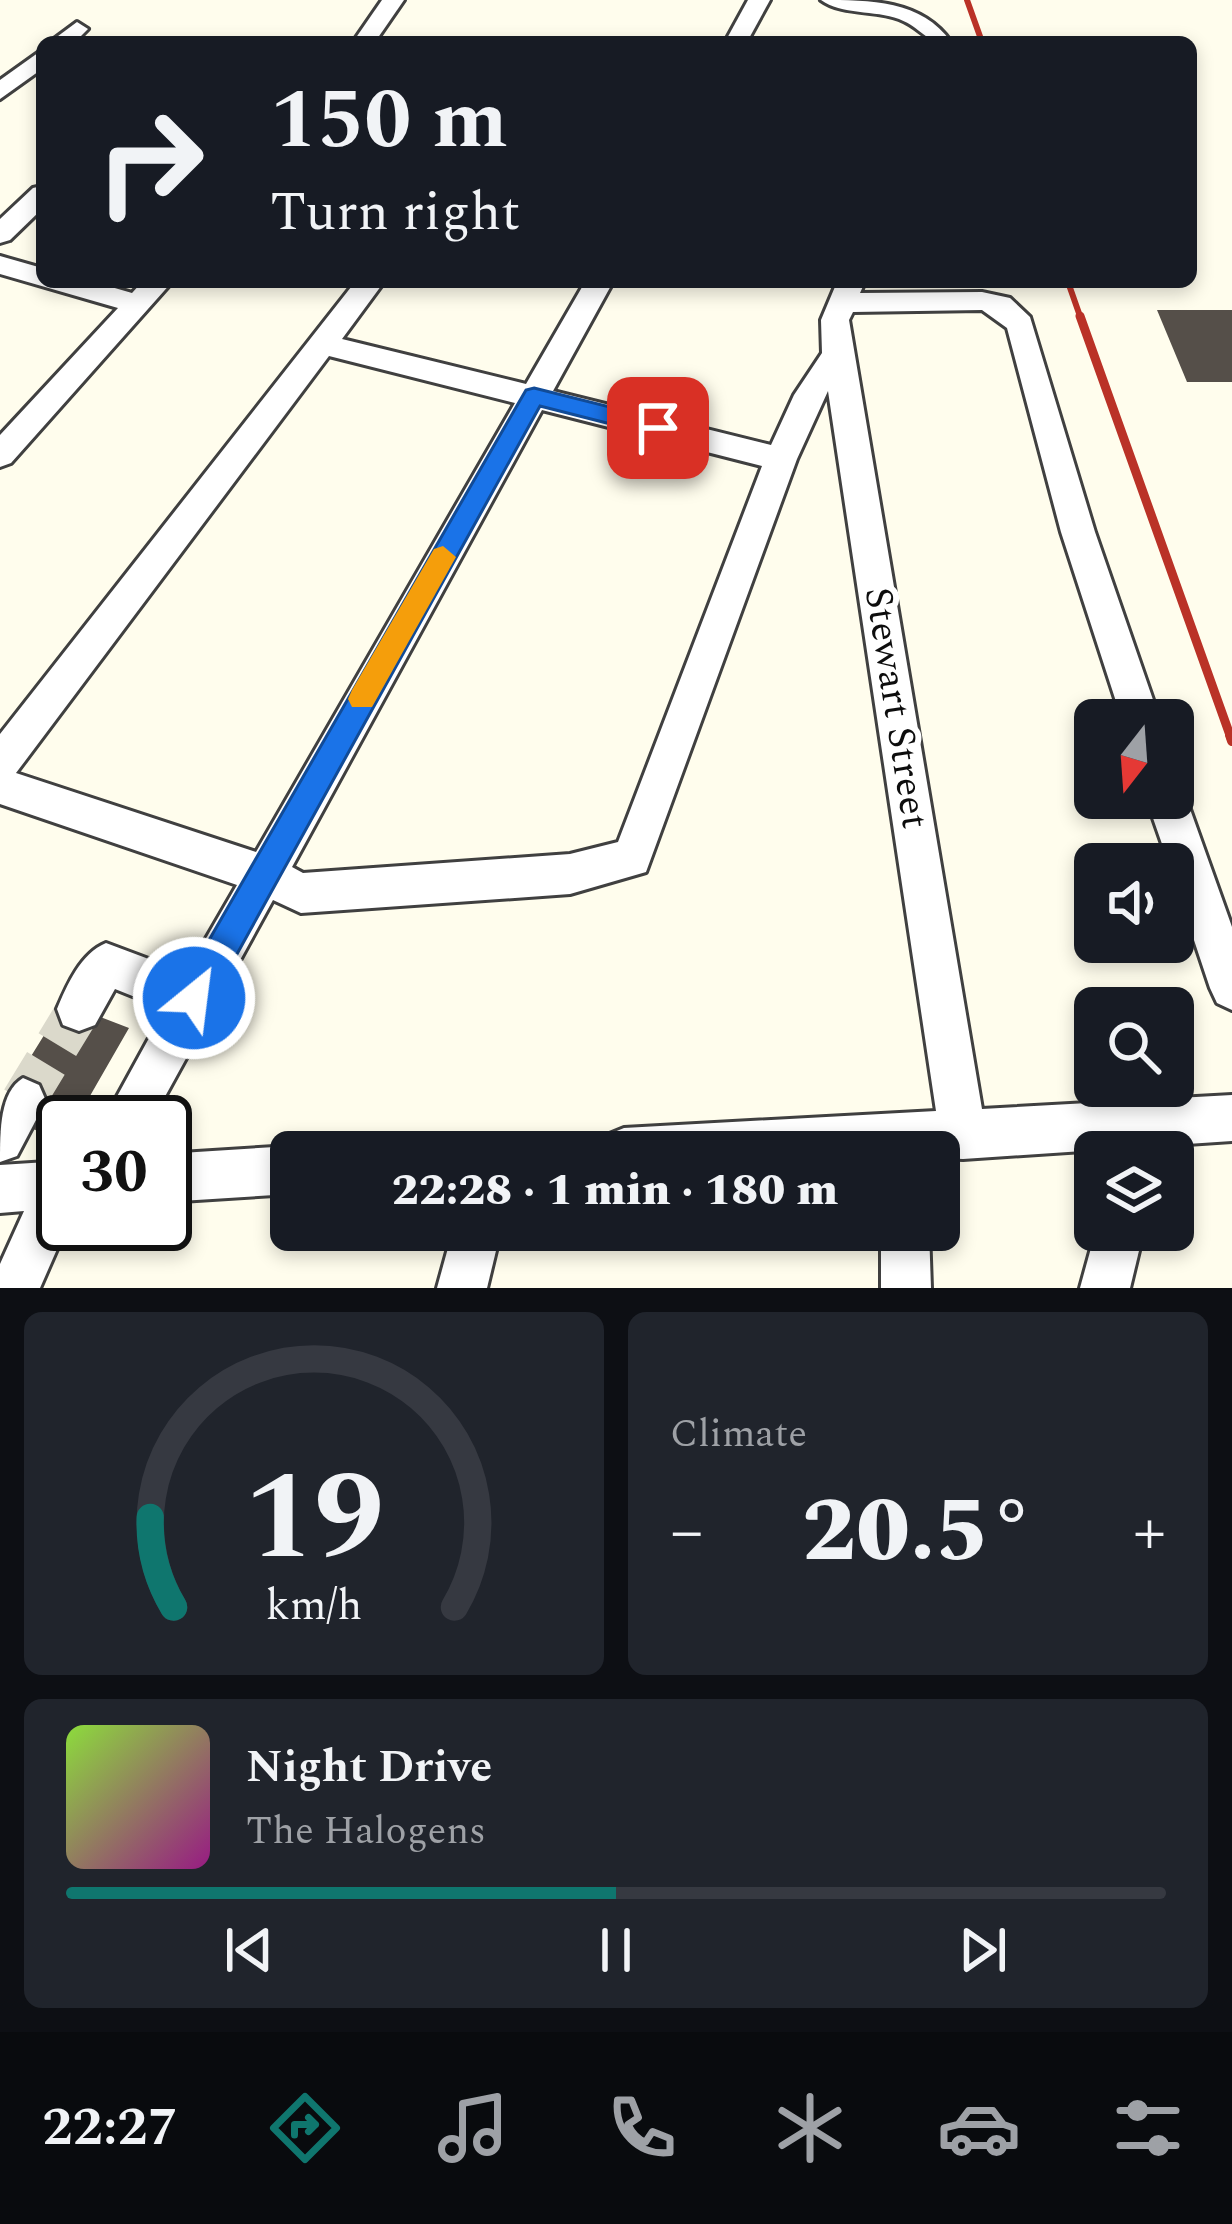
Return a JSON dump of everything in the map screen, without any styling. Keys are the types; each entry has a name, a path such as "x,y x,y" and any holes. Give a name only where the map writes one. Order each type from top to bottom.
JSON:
{"street":[{"path":"368,36 393,0"},
{"path":"739,36 759,0"},
{"path":"832,0 915,17 937,36"},
{"path":"0,92 36,62"},
{"path":"0,234 36,200"},
{"path":"0,265 36,275"},
{"path":"109,288 149,293"},
{"path":"0,764 366,288"},
{"path":"141,1095 596,288"},
{"path":"846,292 982,301 1012,312 1020,324 1078,532 1134,699"},
{"name":"Stewart Street","path":"846,292 836,320 837,355 963,1136"},
{"path":"0,454 149,293"},
{"path":"323,345 781,460"},
{"path":"0,786 263,874 301,893 570,874 632,859 781,460 808,395 837,355"},
{"path":"1173,819 1232,988"},
{"path":"79,1009 106,964 194,998"},
{"path":"1155,1131 1232,1118"},
{"path":"960,1136 1074,1138"},
{"path":"192,1176 270,1171"},
{"path":"0,1189 36,1187"},
{"path":"15,1288 36,1242"},
{"path":"462,1288 472,1251"},
{"path":"905,1251 906,1288"},
{"path":"1105,1288 1115,1251"}],"building":[{"path":"1157,310 1232,310 1232,382 1187,382"},
{"path":"64,1003 129,1028 91,1095 36,1095 36,1130 24,1125 35,1107 7,1095"}],"tunnel":[{"path":"23,1101 79,1009"}],"railway":[{"path":"967,0 980,36"},
{"path":"1070,288 1081,319"},
{"path":"1080,316 1231,738"}],"slow traffic":[{"path":"362,699 443,557"}],"route":[{"path":"194,998 534,396 658,428"}]}
